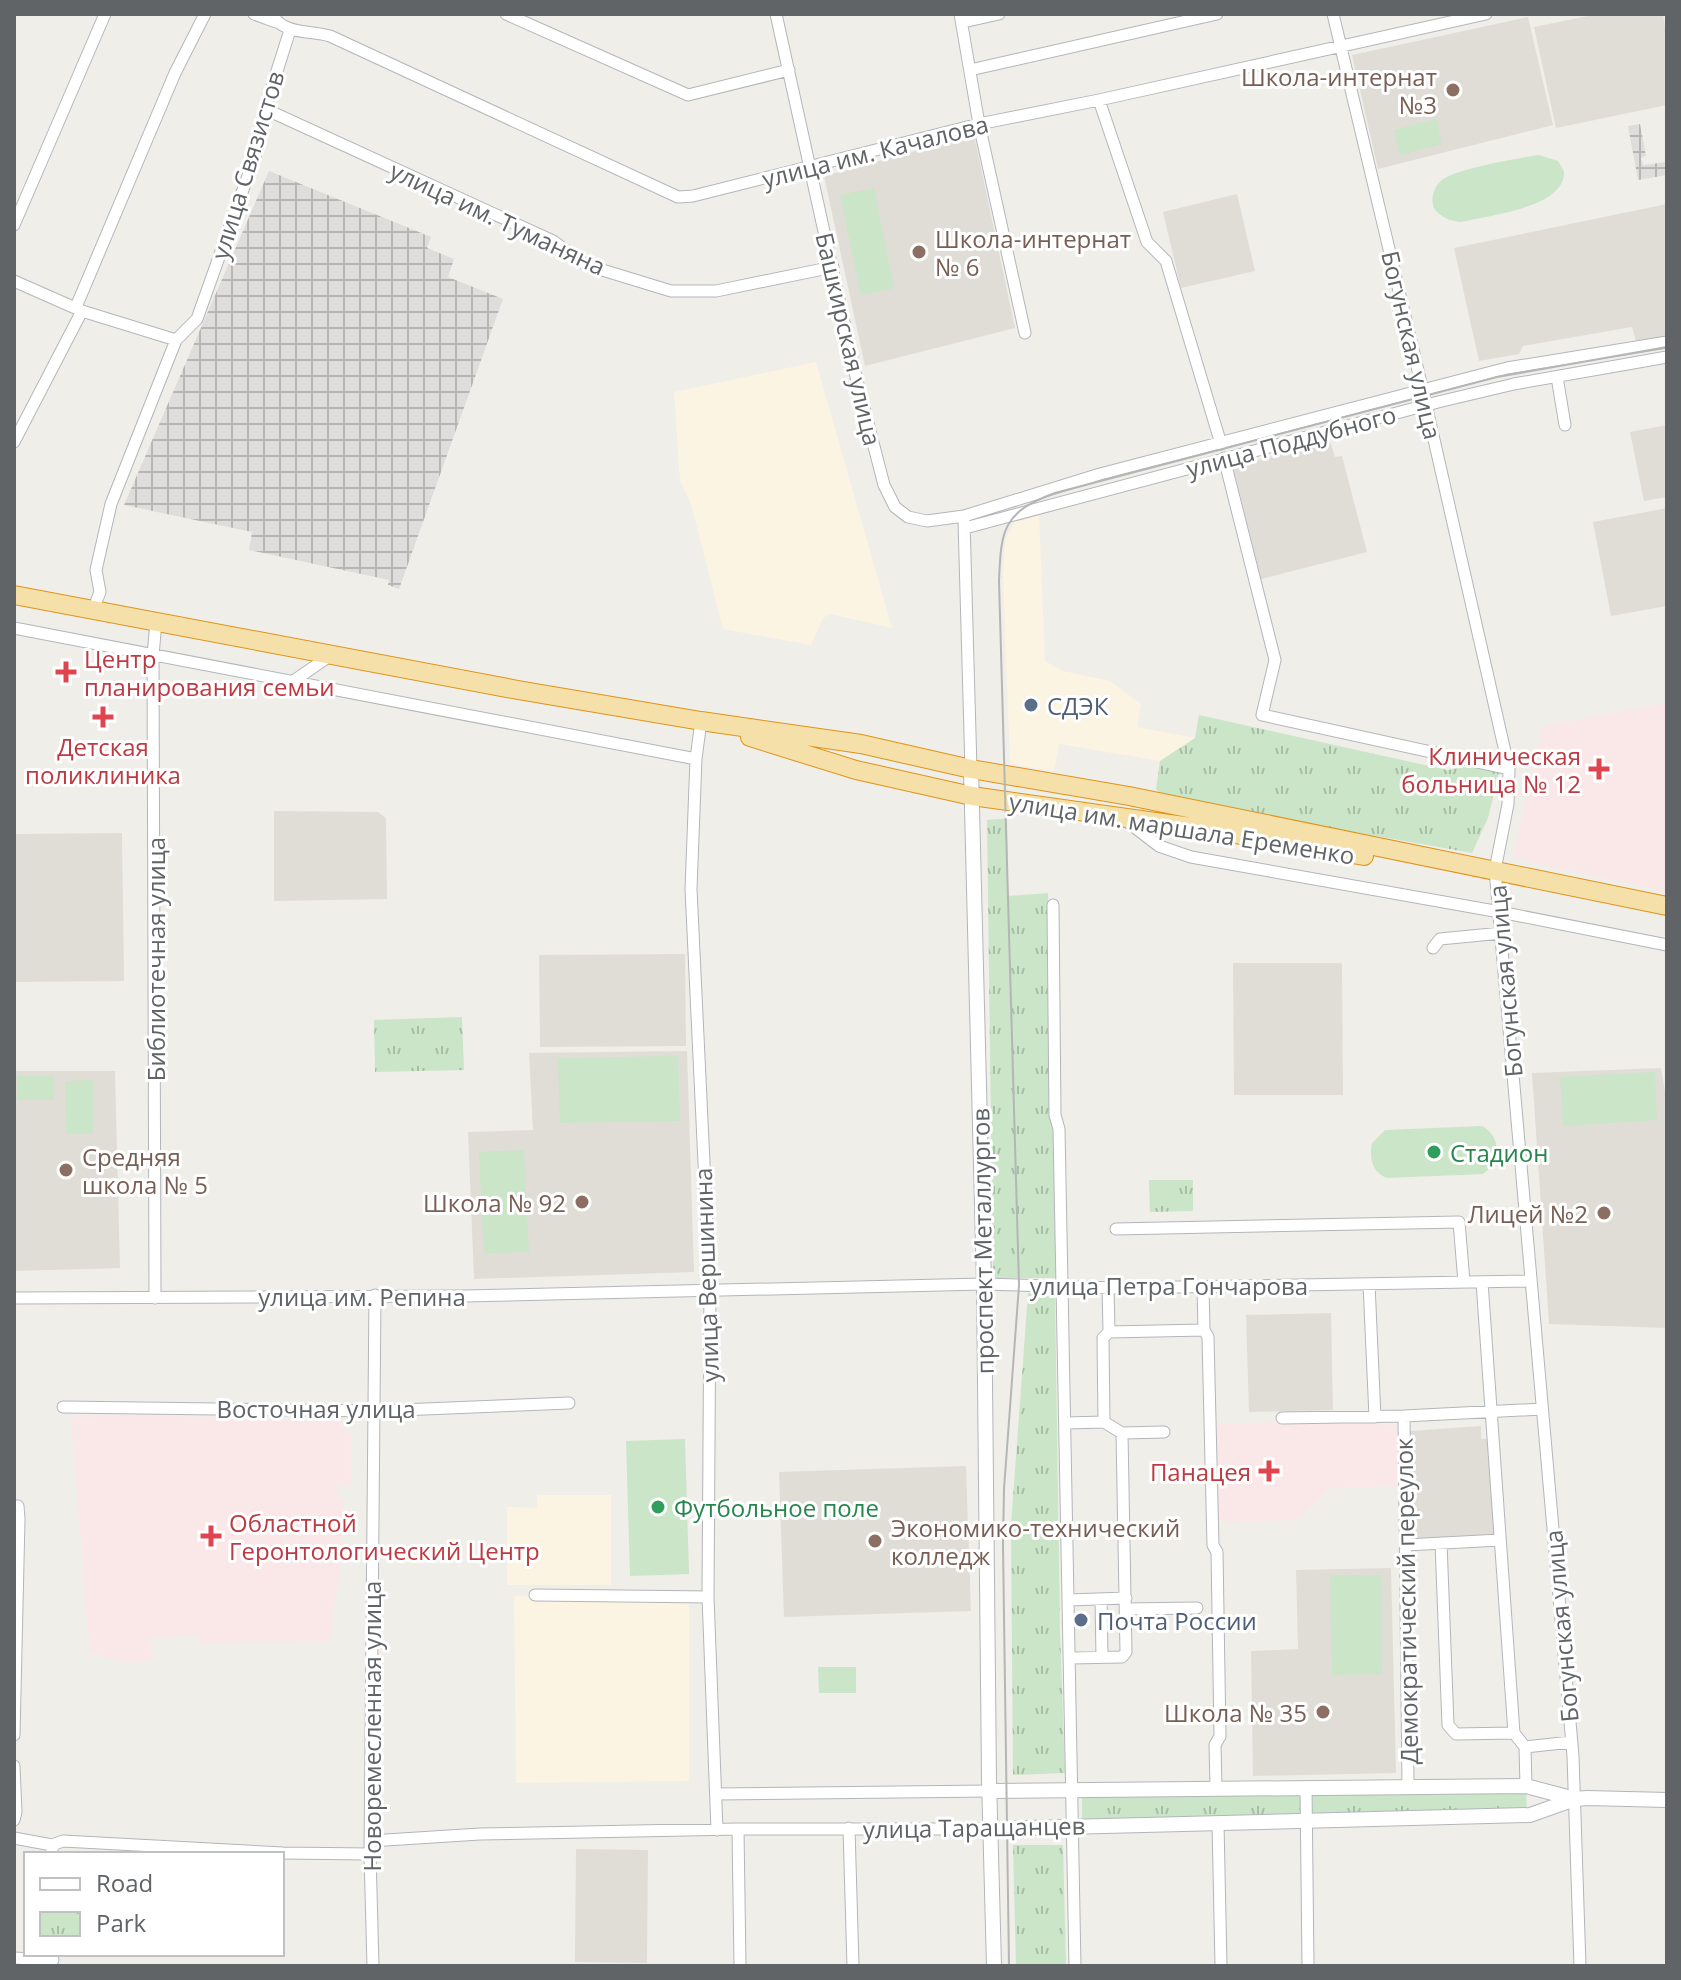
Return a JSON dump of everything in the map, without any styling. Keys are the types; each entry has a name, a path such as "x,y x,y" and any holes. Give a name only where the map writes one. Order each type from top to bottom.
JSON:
{"highway":[{"name":"улица им. маршала Еременко","path":"14,595 701,721 861,744 971,769 1129,796 1496,874 1667,906"},
{"name":"улица им. маршала Еременко","path":"701,721 856,770 972,796 1496,874 1667,915"},
{"path":"856,770 853,762 855,751 861,744"},
{"path":"1124,819 1130,813 1129,796"}],"street":[{"path":"14,225 105,14"},
{"path":"14,442 79,309 175,73 205,14"},
{"path":"254,14 274,18 290,30"},
{"path":"506,14 688,95 789,70"},
{"name":"Башкирская улица","path":"776,14 857,381 889,497 895,507 908,517 965,522 1045,492"},
{"path":"999,14 961,18 979,124 1025,333"},
{"path":"970,70 1217,14"},
{"name":"Богунская улица","path":"1333,14 1509,769 1508,804 1496,874 1571,1742 1580,1966"},
{"name":"улица им. Качалова","path":"290,30 330,36 678,197 693,196 979,124 1340,48 1440,19 1486,14"},
{"name":"улица Связистов","path":"93,610 100,592 96,570 111,504 176,340 197,319 255,156 265,109 290,30"},
{"path":"1099,100 1147,242 1166,261 1221,444"},
{"name":"улица им. Туманяна","path":"265,109 553,241 586,265 671,291 716,291 833,267"},
{"path":"14,281 79,309 176,340"},
{"name":"улица Поддубного","path":"1045,492 1100,474 1507,368 1667,342"},
{"name":"улица Поддубного","path":"965,522 1426,405 1667,357"},
{"path":"1557,377 1565,425"},
{"path":"1224,458 1275,660 1262,715 1509,769"},
{"name":"проспект Металлургов","path":"965,522 984,1284 989,1791 994,1966"},
{"name":"Библиотечная улица","path":"155,1298 153,656 156,621"},
{"path":"14,628 696,759"},
{"path":"292,682 333,654"},
{"name":"улица Вершинина","path":"701,721 696,759 691,889 710,1289 708,1597 717,1830"},
{"path":"1124,819 1159,846 1191,857 1667,945"},
{"path":"1053,905 1055,1115 1059,1129 1064,1286 1075,1966"},
{"path":"1433,948 1440,939 1502,933"},
{"path":"1116,1229 1459,1222 1464,1282"},
{"name":"улица Петра Гончарова","path":"710,1289 984,1284 1203,1287 1531,1281"},
{"path":"1482,1282 1514,1733 1525,1747 1526,1786"},
{"path":"1369,1284 1375,1417"},
{"path":"1108,1287 1109,1332"},
{"path":"1203,1287 1204,1330 1208,1337 1213,1545 1217,1552 1220,1736 1215,1745 1216,1787"},
{"name":"улица им. Репина","path":"14,1298 465,1296 710,1289"},
{"name":"Новоремесленная улица","path":"373,1966 370,1848 375,1295"},
{"path":"1104,1422 1103,1338 1109,1332 1204,1330"},
{"name":"Восточная улица","path":"63,1407 376,1411 569,1403"},
{"path":"1282,1418 1542,1409"},
{"name":"Демократический переулок","path":"1404,1416 1408,1785"},
{"path":"1066,1423 1104,1422 1122,1433 1164,1432"},
{"path":"1070,1658 1122,1657 1126,1652 1122,1433"},
{"path":"14,1735 16,1506"},
{"path":"1406,1545 1500,1540"},
{"path":"1441,1543 1448,1725 1456,1734 1514,1733"},
{"path":"535,1595 708,1597"},
{"path":"1069,1600 1101,1599 1126,1604 1197,1608"},
{"path":"1101,1599 1102,1657"},
{"path":"1525,1747 1571,1742"},
{"path":"14,1766 14,1820"},
{"name":"улица Таращанцев","path":"716,1794 1408,1785 1526,1786 1575,1799 1667,1800"},
{"path":"1306,1787 1308,1966"},
{"name":"улица Таращанцев","path":"284,1853 370,1848 480,1834 738,1829 991,1829 1530,1815 1575,1799"},
{"path":"1218,1823 1221,1966"},
{"path":"849,1828 853,1966"},
{"path":"738,1829 740,1966"},
{"name":"улица Таращанцев","path":"14,1838 52,1849 63,1841 265,1852"},
{"path":"14,1958 53,1960"}],"shaded area":[{"path":"1598,14 1663,14 1667,41 1667,105 1556,128 1534,27"},
{"name":"Школа-интернат №3","path":"1528,17 1553,125 1378,169 1352,55"},
{"path":"1640,124 1646,156 1641,158 1643,165 1667,162 1667,175 1638,180 1628,126"},
{"name":"Школа-интернат № 6","path":"974,135 1015,328 865,366 824,176"},
{"path":"269,171 431,237 427,248 454,259 448,277 503,299 399,589 388,585 389,580 249,550 252,532 124,505"},
{"path":"1237,194 1255,271 1181,288 1163,212"},
{"path":"1667,204 1667,341 1638,347 1632,327 1523,346 1519,354 1479,361 1454,248"},
{"path":"816,362 892,628 830,614 823,618 811,645 723,629 691,504 680,480 674,392"},
{"path":"1667,425 1667,497 1644,501 1630,432"},
{"path":"1330,441 1335,457 1342,456 1367,552 1261,579 1233,467"},
{"path":"1667,508 1667,606 1611,616 1593,522"},
{"path":"1039,516 1045,661 1063,671 1110,681 1141,704 1137,727 1195,738 1160,761 1059,744 1054,771 1010,764 1003,580 1005,539 1017,518"},
{"name":"Клиническая больница № 12","path":"1667,703 1667,892 1513,858 1543,726"},
{"path":"274,811 378,812 386,818 387,899 274,901"},
{"path":"122,833 124,981 14,982 14,834"},
{"path":"685,954 686,1046 540,1047 539,955"},
{"path":"1233,963 1342,963 1343,1095 1234,1095"},
{"name":"Школа № 92","path":"687,1051 694,1272 474,1279 468,1132 533,1130 529,1053"},
{"name":"Лицей №2","path":"1661,1068 1667,1103 1667,1328 1549,1324 1532,1073"},
{"name":"Средняя школа № 5","path":"14,1071 115,1071 120,1268 14,1271"},
{"path":"1331,1313 1333,1410 1249,1412 1246,1315"},
{"name":"Областной Геронтологический Центр","path":"147,1415 339,1422 351,1434 351,1486 338,1486 338,1498 344,1499 340,1573 329,1641 199,1643 197,1634 150,1638 152,1660 128,1663 90,1653 71,1417"},
{"path":"1320,1421 1396,1425 1398,1486 1330,1488 1301,1517 1290,1520 1223,1522 1218,1518 1215,1424"},
{"path":"1481,1426 1481,1439 1487,1439 1495,1534 1413,1539 1410,1431"},
{"name":"Экономико-технический колледж","path":"966,1466 971,1611 784,1617 779,1472"},
{"path":"537,1495 611,1495 611,1585 507,1585 507,1507 537,1508"},
{"name":"Школа № 35","path":"1391,1568 1396,1773 1253,1776 1251,1651 1298,1649 1296,1570"},
{"path":"514,1596 689,1599 689,1781 516,1783"},
{"path":"576,1849 648,1850 647,1963 575,1962"}],"green space":[{"path":"1436,119 1442,144 1400,155 1394,130"},
{"path":"1539,155 1558,161 1564,171 1561,184 1553,194 1539,202 1506,213 1461,222 1446,218 1434,208 1432,200 1435,189 1449,176 1488,164"},
{"path":"874,188 894,288 861,295 840,195"},
{"path":"1199,715 1447,770 1494,763 1499,773 1488,818 1472,853 1163,798 1156,789 1160,761 1195,738"},
{"path":"1007,819 1008,896 1048,893 1058,1278 993,1278 987,820"},
{"path":"462,1017 464,1070 375,1072 374,1020"},
{"path":"678,1056 680,1121 560,1123 558,1058"},
{"path":"1655,1072 1657,1120 1563,1126 1560,1077"},
{"path":"17,1076 53,1076 54,1100 17,1100"},
{"path":"93,1080 93,1134 66,1134 65,1081"},
{"name":"Стадион","path":"1482,1126 1491,1133 1497,1148 1494,1165 1483,1174 1387,1178 1373,1164 1372,1143 1385,1130"},
{"path":"524,1150 529,1252 484,1253 479,1152"},
{"path":"1149,1180 1193,1180 1193,1211 1150,1212"},
{"path":"1028,1293 1055,1293 1065,1773 1013,1775 1011,1525"},
{"name":"Футбольное поле","path":"685,1439 689,1574 630,1576 626,1441"},
{"path":"1330,1575 1381,1575 1382,1674 1332,1675"},
{"path":"818,1667 856,1667 856,1693 819,1693"},
{"path":"1526,1789 1527,1812 1312,1816 1313,1790"},
{"path":"1301,1790 1300,1815 1082,1820 1082,1792"},
{"path":"1013,1845 1063,1845 1066,1966 1016,1966"}],"tram line":[{"path":"1009,1966 1003,1546 1004,1489 1019,1285 999,581 1001,548 1008,525 1025,507 1055,493 1497,377 1667,347"}],"place":[{"name":"Школа-интернат №3","path":"1453,90"},
{"name":"Школа-интернат № 6","path":"919,252"},
{"name":"Центр планирования семьи","path":"66,672"},
{"name":"СДЭК","path":"1031,705"},
{"name":"Детская поликлиника","path":"103,717"},
{"name":"Клиническая больница № 12","path":"1599,769"},
{"name":"Стадион","path":"1434,1152"},
{"name":"Средняя школа № 5","path":"66,1170"},
{"name":"Школа № 92","path":"582,1202"},
{"name":"Лицей №2","path":"1604,1213"},
{"name":"Панацея","path":"1269,1471"},
{"name":"Футбольное поле","path":"658,1507"},
{"name":"Областной Геронтологический Центр","path":"211,1536"},
{"name":"Экономико-технический колледж","path":"875,1541"},
{"name":"Почта России","path":"1081,1620"},
{"name":"Школа № 35","path":"1323,1712"}]}
